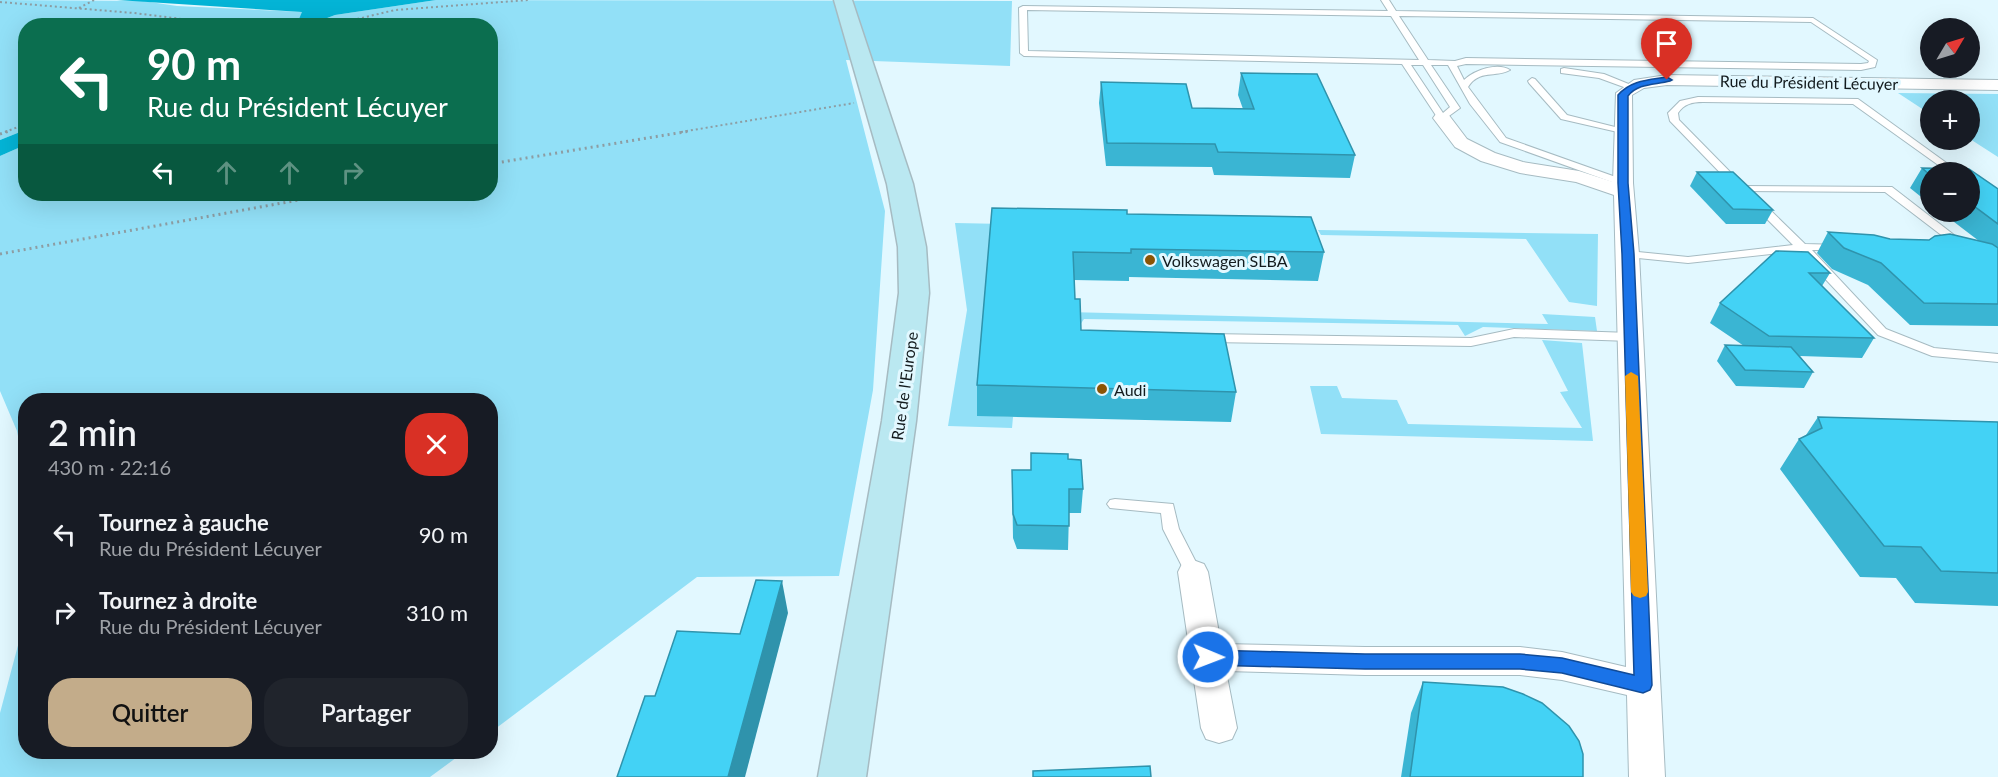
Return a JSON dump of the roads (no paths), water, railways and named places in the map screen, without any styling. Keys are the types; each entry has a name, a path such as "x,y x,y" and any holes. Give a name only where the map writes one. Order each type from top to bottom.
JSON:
{"street":[{"name":"Rue de l'Europe","path":"842,777 899,421 914,306 913,258 908,215 897,172 843,0"},
{"name":"Rue du Président Lécuyer","path":"1632,87 1652,81 1676,79 1998,85"},
{"path":"1632,87 1623,95 1623,187 1628,254 1647,777"},
{"path":"1442,118 1461,143 1488,157 1520,167 1623,187"},
{"path":"1193,572 1219,728"},
{"path":"1208,657 1365,661 1520,661 1562,666 1643,685"}],"lane":[{"path":"1385,0 1455,108 1442,118 1405,62"},
{"path":"1023,8 1813,20 1871,58 1874,63 1861,67 1405,62 1024,53 1023,8"},
{"path":"1453,63 1452,67 1464,87 1496,134 1503,140 1623,187"},
{"path":"1464,87 1473,75 1497,70 1587,73 1632,87"},
{"path":"1532,81 1564,117 1622,130"},
{"path":"1940,162 1855,101 1708,99 1691,101 1676,107 1673,113 1675,120 1802,247 1882,332 1932,352 1998,358"},
{"path":"1742,189 1888,189 1967,250 1939,246"},
{"path":"1628,254 1688,260 1802,247 1848,247"},
{"path":"1193,338 1472,342 1514,333 1630,337"},
{"path":"1115,504 1168,508 1171,529 1193,572"}],"place":[{"name":"Volkswagen SLBA","path":"1150,260"},
{"name":"Audi","path":"1102,389"}]}
